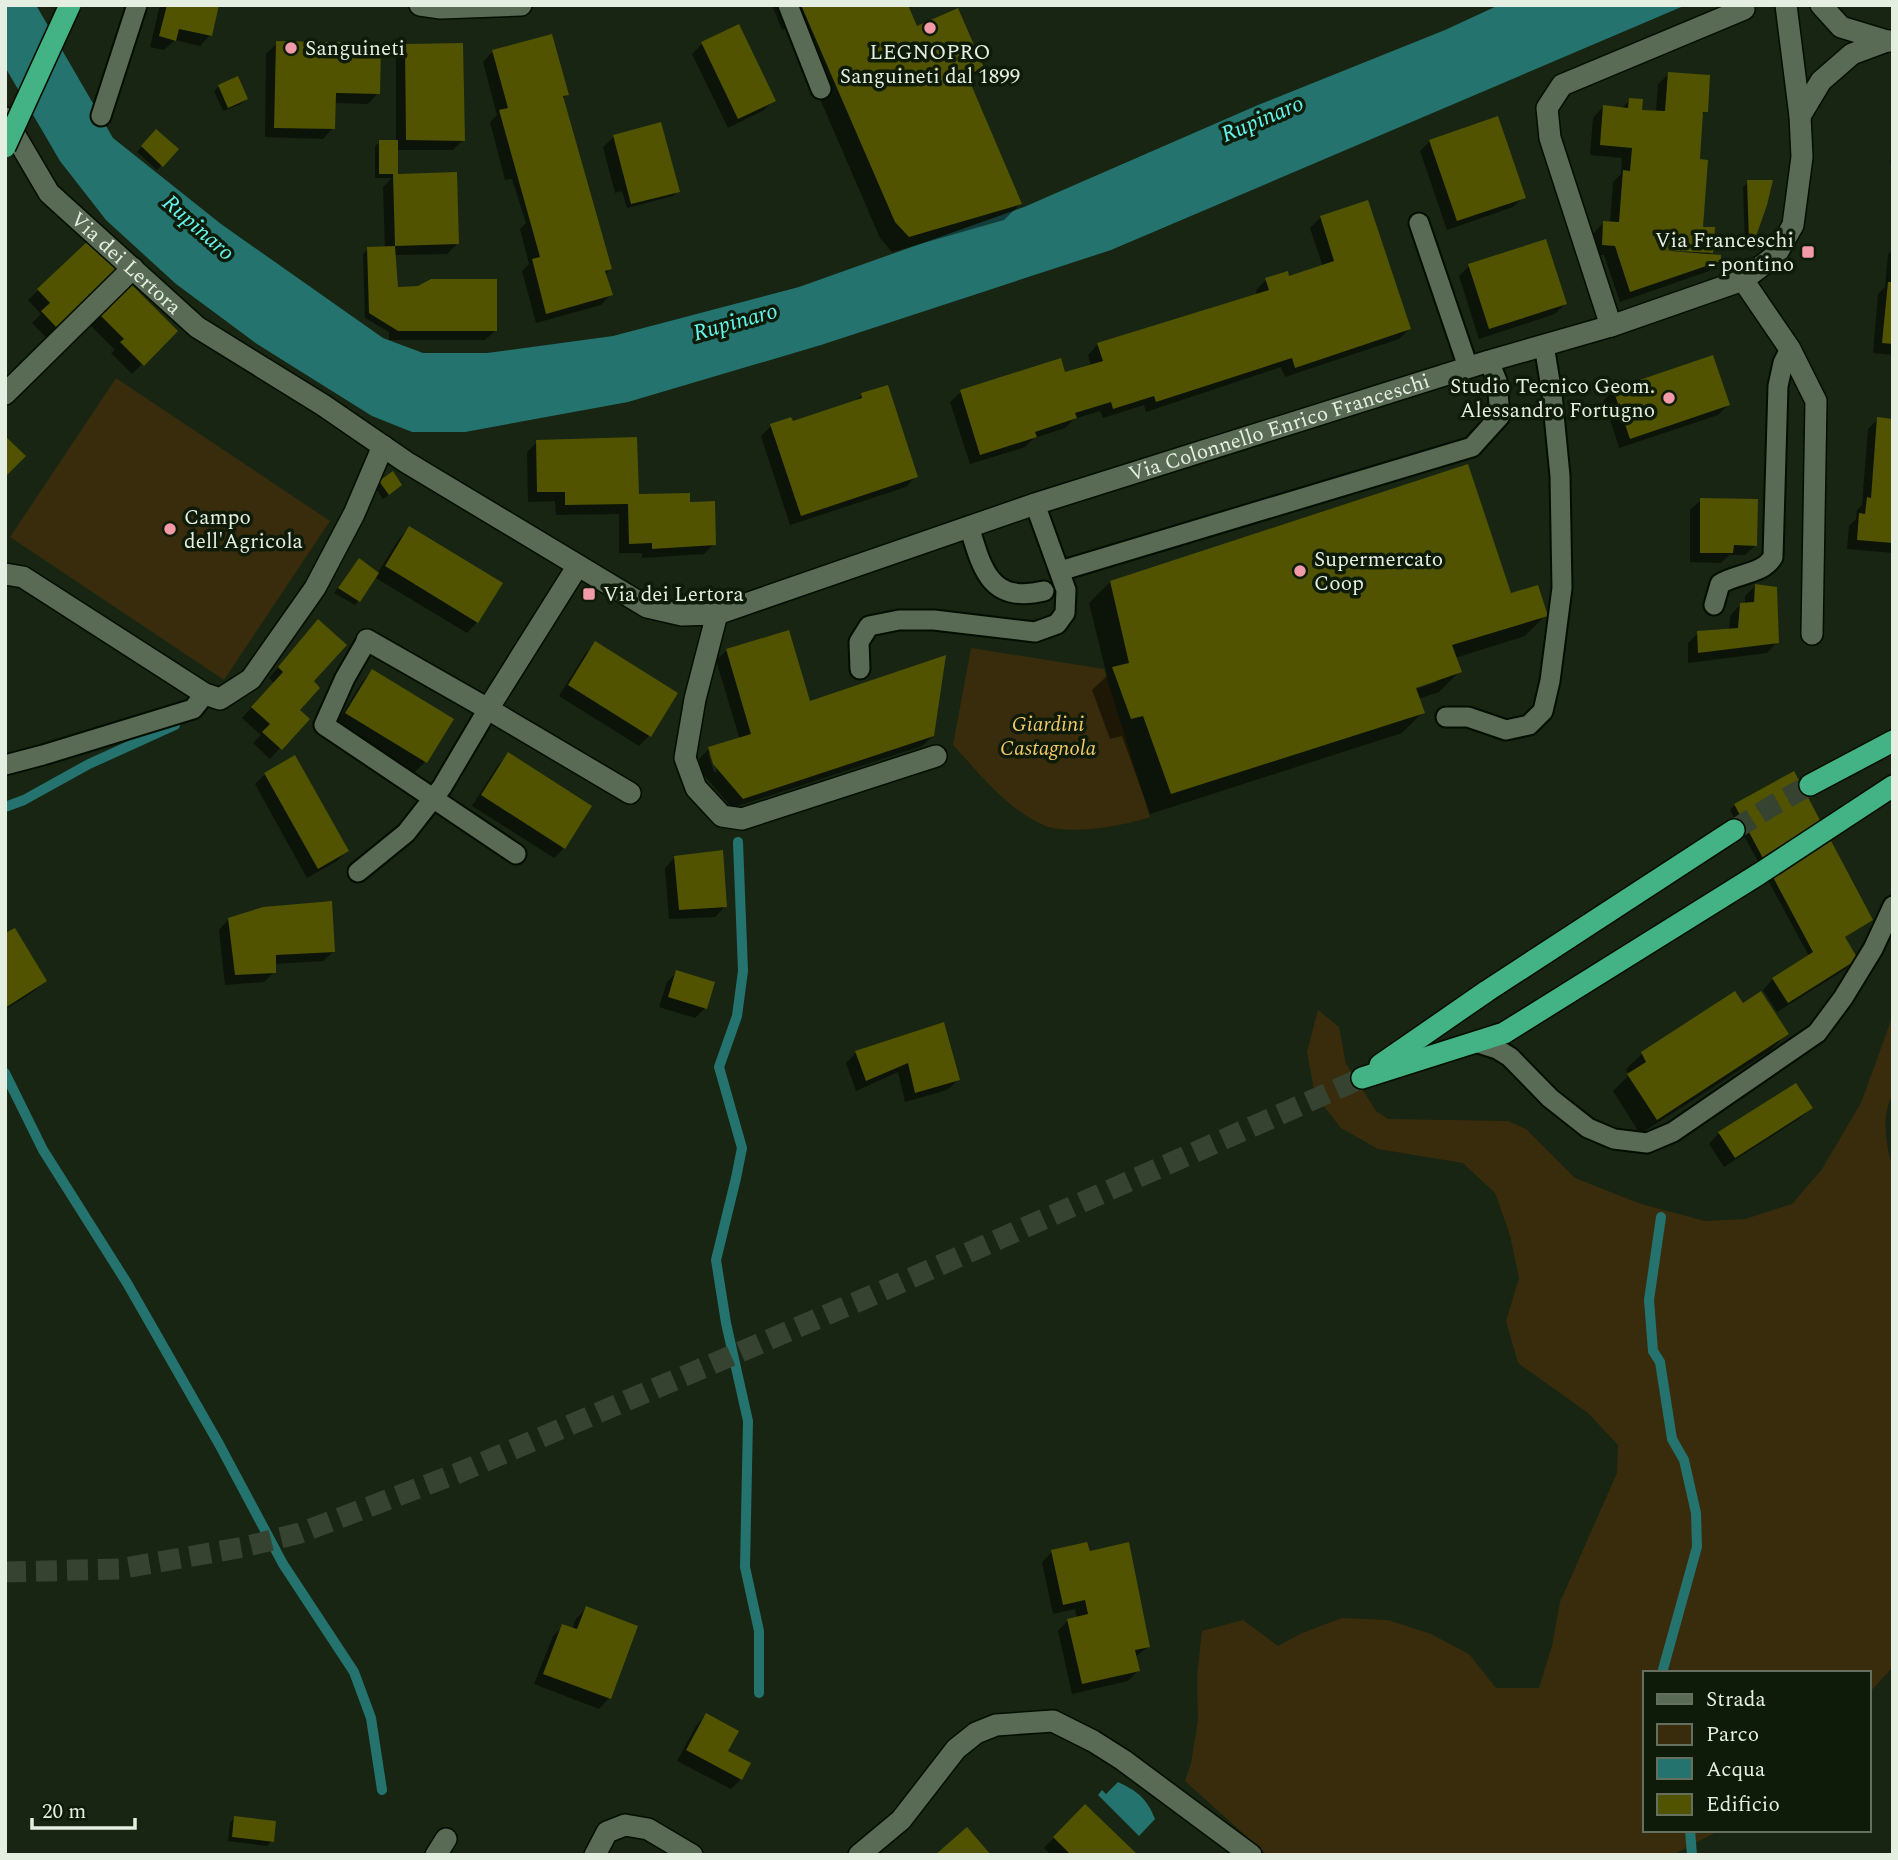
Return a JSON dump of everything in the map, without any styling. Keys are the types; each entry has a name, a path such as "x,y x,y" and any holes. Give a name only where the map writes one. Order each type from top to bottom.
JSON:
{"highway":[{"path":"5,147 70,5"},
{"path":"1810,785 1893,741"},
{"path":"1734,830 1487,991 1362,1078 1504,1033 1759,874 1893,786"}],"street":[{"path":"420,5 441,8 521,5"},
{"name":"Via Colonnello Enrico Franceschi","path":"763,597 1035,504 1489,360 1611,327 1743,281 1776,255 1793,225 1802,157 1800,116 1786,5"},
{"path":"1821,5 1841,27 1890,41"},
{"path":"1611,327 1550,138 1547,108 1562,85 1744,9"},
{"path":"1800,116 1821,81 1852,54 1890,41"},
{"name":"Via dei Lertora","path":"5,118 49,192 197,327 323,405 383,446 577,567 647,607 682,615 717,614 763,597"},
{"path":"5,394 133,268"},
{"path":"1743,281 1790,349 1816,401 1812,634"},
{"path":"5,574 23,578 205,694 220,699 251,678 315,588 354,514 383,446"},
{"path":"488,709 577,567"},
{"path":"717,614 695,699 685,758 696,788 722,816 742,819 936,756"},
{"path":"367,640 630,793"},
{"path":"859,1855 901,1820 956,1749 976,1733 996,1725 1054,1721 1123,1760 1251,1855"},
{"path":"595,1855 607,1832 625,1825 648,1829 692,1855"}],"lane":[{"path":"101,116 137,5"},
{"path":"788,5 821,89"},
{"path":"1419,223 1468,367"},
{"path":"1446,717 1468,717 1506,730 1529,724 1543,710 1550,681 1562,588 1560,476 1544,345"},
{"path":"1714,605 1720,584 1732,577 1768,566 1773,557 1779,386 1783,363 1790,349"},
{"path":"1060,571 1472,447 1500,416 1497,381 1489,360"},
{"path":"860,669 859,642 869,626 899,620 934,620 1035,632 1057,624 1065,613 1066,590 1035,504"},
{"path":"969,526 980,560 991,582 1004,591 1017,594 1044,591"},
{"path":"367,640 345,678 324,725 516,854"},
{"path":"5,765 193,709 205,694"},
{"path":"358,872 406,833 434,798 488,709"},
{"path":"1475,1042 1497,1049 1510,1057 1550,1097 1588,1128 1614,1139 1647,1143 1673,1132 1817,1033 1843,998 1873,949 1893,906"}],"green space":[{"name":"Campo dell'Agricola","path":"116,378 330,521 224,680 10,537"},
{"name":"Giardini Castagnola","path":"971,648 1104,669 1150,817 1126,824 1081,830 1054,828 1043,825 1017,810 994,790 953,745"},
{"path":"1318,1010 1339,1027 1346,1064 1376,1111 1388,1119 1508,1121 1526,1129 1575,1178 1641,1204 1705,1221 1745,1219 1792,1204 1822,1169 1861,1103 1893,1015 1893,1093 1887,1109 1886,1126 1890,1159 1893,1162 1893,1667 1870,1692 1870,1671 1643,1671 1643,1832 1716,1832 1673,1855 1267,1855 1185,1781 1191,1763 1198,1720 1197,1676 1202,1631 1243,1620 1278,1646 1302,1633 1342,1618 1388,1620 1431,1634 1469,1654 1496,1688 1539,1688 1552,1646 1560,1602 1617,1473 1618,1445 1588,1413 1518,1363 1506,1321 1519,1278 1510,1235 1495,1193 1463,1163 1378,1149 1341,1128 1315,1095 1307,1052"}],"water":[{"name":"Rupinaro","path":"5,5 36,5 113,138 221,224 383,338 423,353 487,353 613,336 799,287 1024,207 1258,105 1445,30 1499,5 1686,5 1111,250 821,345 628,402 465,432 412,432 372,416 257,344 176,284 106,220 60,161 5,67"},
{"path":"1118,1782 1141,1796 1155,1819 1139,1836 1098,1795 1102,1790 1106,1794"}],"building":[{"path":"167,5 219,5 212,36 179,29 176,41 159,36"},
{"path":"801,5 908,5 917,26 958,8 984,68 967,75 1022,204 909,237 895,222"},
{"path":"739,24 776,101 738,119 701,42"},
{"path":"552,34 569,95 563,96 612,269 605,271 613,295 546,314 532,259 540,257 499,110 508,108 492,50"},
{"path":"276,41 381,43 380,94 336,93 335,129 274,128"},
{"path":"463,43 465,141 406,140 405,44"},
{"path":"1668,72 1710,75 1708,112 1703,112 1700,159 1708,160 1703,227 1715,227 1713,253 1658,250 1721,255 1721,261 1630,292 1615,246 1602,245 1603,221 1619,222 1623,170 1630,171 1632,148 1600,145 1603,105 1628,108 1629,98 1643,99 1642,110 1665,111"},
{"path":"238,76 248,99 228,108 218,85"},
{"path":"1498,116 1526,198 1457,221 1429,140"},
{"path":"661,122 680,192 631,204 613,135"},
{"path":"156,129 179,149 163,167 141,146"},
{"path":"379,140 398,140 398,174 457,172 459,244 395,246 393,174 379,174"},
{"path":"1747,180 1773,180 1754,242 1749,241"},
{"path":"1368,200 1411,329 1295,368 1292,358 1156,402 1154,396 1113,409 1111,402 1075,413 1077,418 1035,432 1037,437 980,455 960,390 1061,358 1065,372 1103,361 1097,343 1269,290 1265,278 1288,271 1289,276 1334,261 1320,216"},
{"path":"90,239 118,269 57,328 41,311 50,303 37,289"},
{"path":"1546,239 1567,304 1489,329 1468,264"},
{"path":"395,246 398,287 418,286 431,279 497,279 497,331 398,331 369,313 367,247"},
{"path":"129,282 178,331 144,366 120,342 124,339 98,313"},
{"path":"1888,282 1893,282 1893,344 1882,343"},
{"path":"1713,355 1730,405 1630,439 1613,389"},
{"path":"888,385 918,477 801,516 770,424 791,417 793,421 862,398 861,393"},
{"path":"1877,417 1893,419 1893,543 1857,540 1859,513 1865,514 1867,497 1871,498"},
{"path":"5,436 26,456 5,477"},
{"path":"637,437 639,494 690,493 690,502 715,501 716,545 652,549 652,543 629,544 628,504 565,505 565,492 537,492 536,440"},
{"path":"1468,464 1511,593 1538,585 1548,616 1452,645 1462,672 1416,688 1425,713 1171,794 1143,716 1131,719 1112,667 1129,663 1110,581"},
{"path":"393,471 402,485 389,495 379,481"},
{"path":"1700,498 1758,499 1757,546 1734,545 1733,553 1700,553"},
{"path":"409,526 503,583 478,623 385,566"},
{"path":"359,558 379,573 360,602 338,588"},
{"path":"1755,584 1777,587 1779,643 1698,653 1697,631 1738,628 1740,603 1754,602"},
{"path":"318,619 347,645 314,681 320,688 300,710 310,719 282,750 262,732 270,724 251,707 283,672 278,667"},
{"path":"789,630 810,701 946,655 934,736 743,799 713,764 708,747 751,734 726,649"},
{"path":"595,641 678,693 651,737 568,685"},
{"path":"372,669 454,719 427,763 345,713"},
{"path":"508,752 592,806 565,849 481,795"},
{"path":"295,755 349,851 318,869 264,773"},
{"path":"1794,771 1873,920 1845,937 1858,959 1788,1003 1772,978 1813,952 1734,804"},
{"path":"723,850 727,907 679,910 674,856"},
{"path":"332,901 335,952 276,955 276,973 235,975 228,918 263,907"},
{"path":"15,928 47,981 5,1008 5,933"},
{"path":"676,970 715,982 707,1009 668,997"},
{"path":"1735,991 1743,1003 1761,991 1789,1034 1657,1120 1627,1074 1646,1062 1641,1052"},
{"path":"944,1022 960,1080 915,1093 908,1063 866,1081 855,1051"},
{"path":"1796,1083 1813,1108 1735,1158 1718,1132"},
{"path":"1087,1542 1090,1551 1129,1542 1150,1647 1135,1650 1140,1671 1082,1684 1067,1619 1088,1614 1085,1600 1063,1605 1051,1550"},
{"path":"586,1606 638,1626 611,1699 543,1674 562,1624 577,1629"},
{"path":"706,1713 739,1731 728,1751 751,1763 742,1780 686,1750"},
{"path":"1085,1804 1138,1855 1071,1855 1053,1837"},
{"path":"234,1816 276,1821 274,1842 232,1837"},
{"path":"967,1827 991,1855 935,1855"}],"waterway":[{"path":"5,807 24,800 89,764 175,725"},
{"path":"738,842 743,971 737,1016 719,1067 742,1148 716,1260 726,1323 748,1421 745,1567 759,1631 759,1693"},
{"path":"5,1073 43,1150 127,1283 219,1444 283,1564 354,1672 371,1718 382,1790"},
{"path":"1661,1217 1649,1300 1653,1351 1660,1362 1672,1439 1684,1460 1696,1513 1697,1547 1663,1671"},
{"path":"1690,1832 1692,1855"}],"tunnel":[{"path":"1734,830 1810,785"},
{"path":"5,1572 119,1569 244,1547 300,1533 458,1473 866,1298 1362,1078"}],"place":[{"name":"LEGNOPRO Sanguineti dal 1899","path":"930,28"},
{"name":"Sanguineti","path":"291,48"},
{"name":"Via Franceschi - pontino","path":"1808,252"},
{"name":"Studio Tecnico Geom. Alessandro Fortugno","path":"1669,398"},
{"name":"Campo dell'Agricola","path":"170,529"},
{"name":"Supermercato Coop","path":"1300,571"},
{"name":"Via dei Lertora","path":"589,594"}]}
